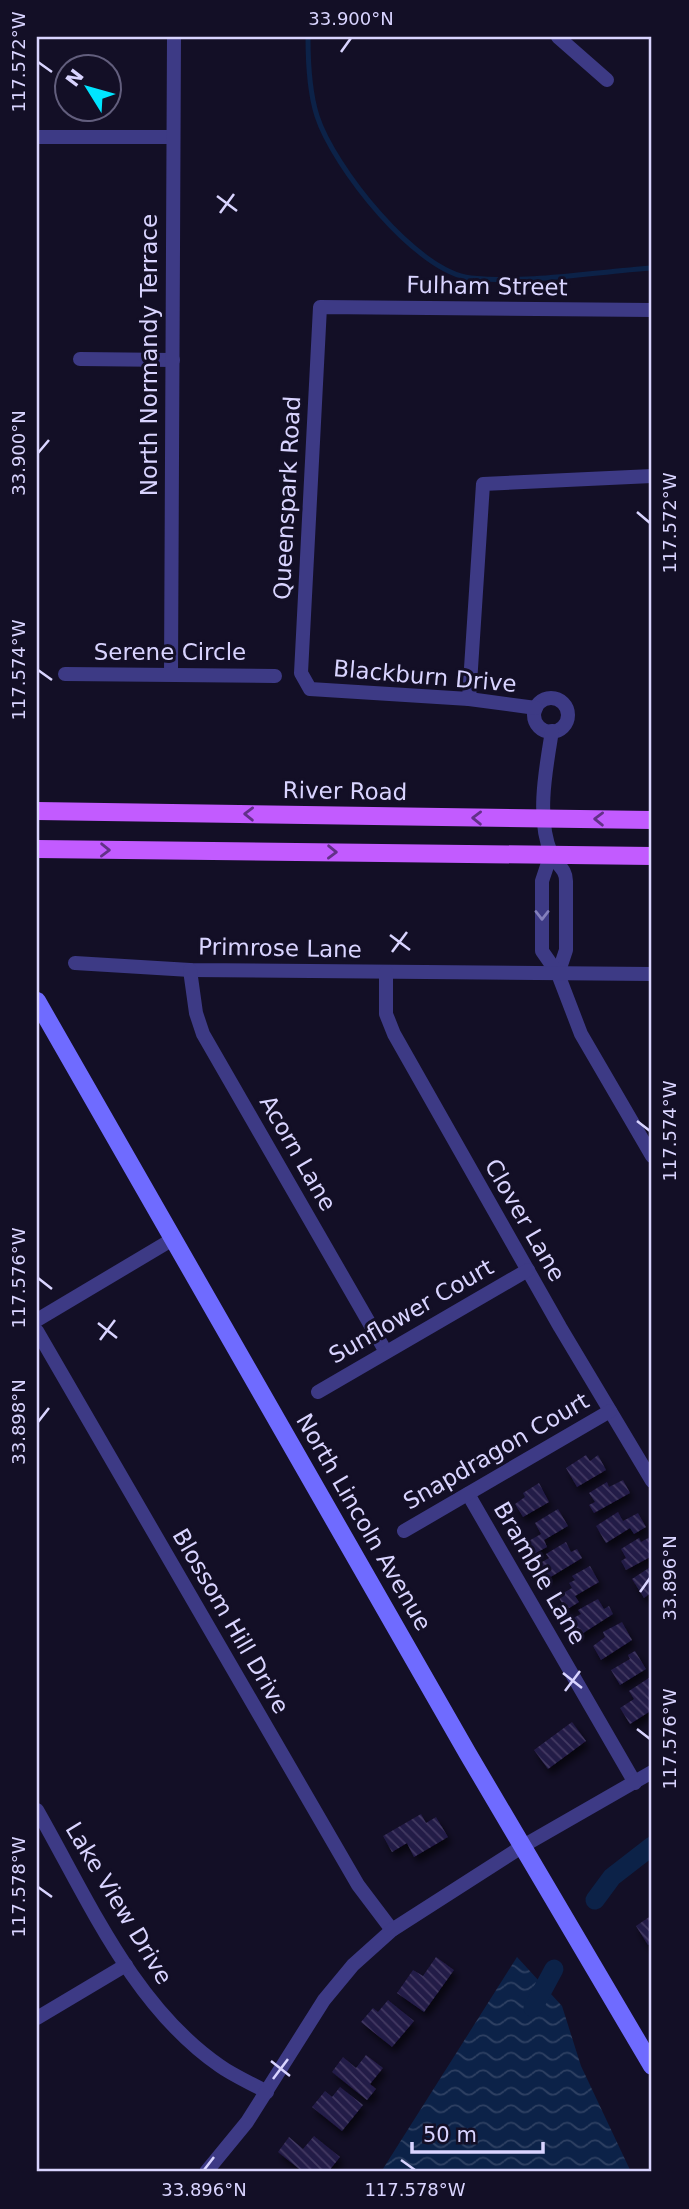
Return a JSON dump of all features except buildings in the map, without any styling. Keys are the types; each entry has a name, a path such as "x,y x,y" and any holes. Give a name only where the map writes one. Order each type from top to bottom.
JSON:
{"main road":[{"name":"River Road","path":"37,811 652,820"},
{"path":"37,849 652,856"},
{"name":"North Lincoln Avenue","path":"37,1000 652,2066"}],"street":[{"name":"North Normandy Terrace","path":"171,673 174,37"},
{"path":"558,37 607,80"},
{"path":"37,137 172,137"},
{"name":"Fulham Street","path":"320,307 652,310"},
{"name":"Queenspark Road","path":"310,689 301,673 320,307"},
{"path":"80,359 173,360"},
{"path":"468,699 483,484 652,475"},
{"name":"Serene Circle","path":"65,674 275,676"},
{"name":"Blackburn Drive","path":"310,689 468,699 536,708"},
{"path":"551,698 566,706 565,724 552,732 537,724 536,708 551,698"},
{"path":"552,732 545,818 551,854 542,881 542,951 558,974 581,1034 652,1156"},
{"path":"551,854 566,872 566,950 558,974"},
{"name":"Primrose Lane","path":"75,963 190,970 652,974"},
{"name":"Acorn Lane","path":"190,970 196,1013 204,1034 386,1352"},
{"name":"Clover Lane","path":"386,972 386,1014 394,1034 652,1481"},
{"path":"37,1320 173,1239"},
{"name":"Sunflower Court","path":"318,1392 528,1270"},
{"name":"Blossom Hill Drive","path":"37,1331 358,1885 392,1930"},
{"name":"Snapdragon Court","path":"404,1531 610,1411"},
{"name":"Bramble Lane","path":"468,1494 635,1783"},
{"path":"206,2172 225,2151 267,2092 324,2000 353,1965 392,1930 523,1846 652,1772"},
{"name":"Lake View Drive","path":"37,1810 126,1965 176,2029 220,2066 267,2092"},
{"path":"37,2018 126,1965"}],"water":[{"path":"517,1957 562,2006 581,2066 631,2172 381,2172"}],"waterway":[{"path":"308,37 312,97 326,137 340,162 379,214 426,257 449,271 471,278 539,279 652,268"},
{"path":"595,1900 612,1877 652,1846"},
{"path":"533,2008 554,1969"}]}
